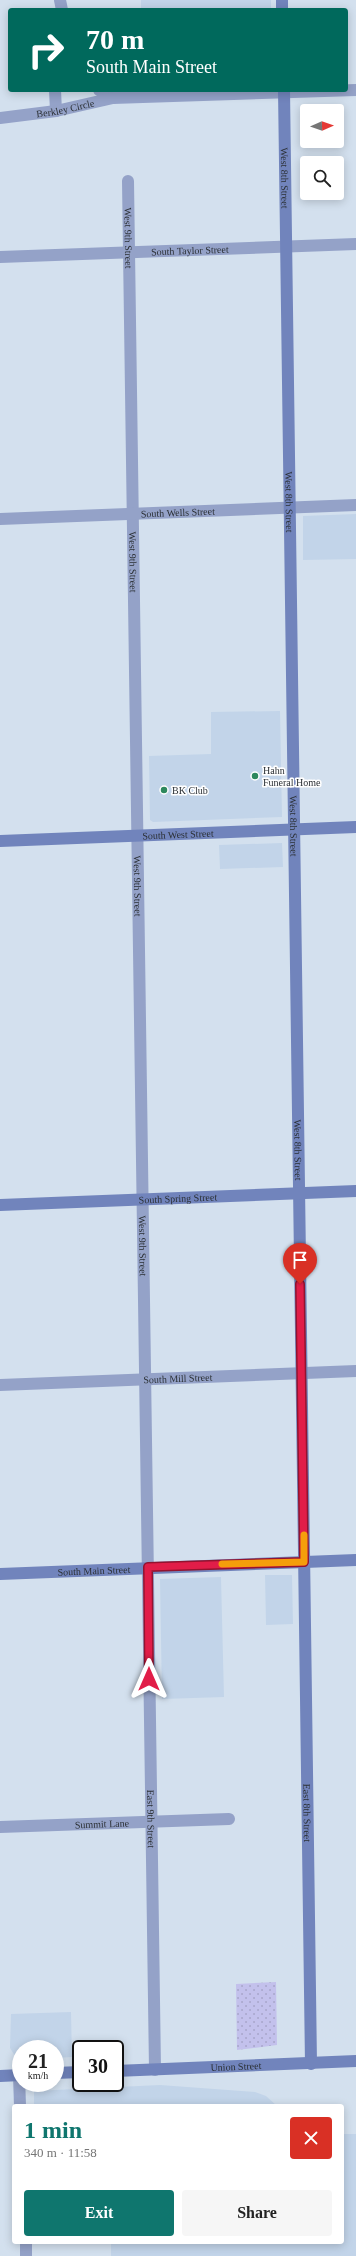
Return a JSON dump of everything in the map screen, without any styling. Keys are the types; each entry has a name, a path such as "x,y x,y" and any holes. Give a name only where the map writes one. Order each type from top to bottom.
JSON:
{"street":[{"path":"55,92 56,111"},
{"name":"Berkley Circle","path":"102,92 113,98"},
{"path":"113,98 260,92"},
{"name":"West 8th Street","path":"284,92 304,1562"},
{"name":"Berkley Circle","path":"0,118 56,111 113,98"},
{"name":"West 9th Street","path":"128,181 141,1200 148,1567"},
{"name":"South Taylor Street","path":"0,257 356,244"},
{"name":"South Wells Street","path":"0,519 356,505"},
{"name":"South West Street","path":"0,841 356,826"},
{"name":"South Spring Street","path":"0,1205 356,1191"},
{"name":"South Mill Street","path":"0,1385 356,1371"},
{"name":"South Main Street","path":"0,1574 356,1560"},
{"name":"East 8th Street","path":"304,1562 311,2064"},
{"name":"East 9th Street","path":"148,1567 150,1822 155,2070"},
{"name":"Summit Lane","path":"0,1827 228,1819"},
{"name":"Union Street","path":"124,2071 356,2061"},
{"path":"0,2076 12,2075"},
{"path":"20,2092 20,2104"},
{"path":"26,2244 26,2256"}],"shaded area":[{"path":"141,0 271,0 271,8 141,8"},
{"path":"356,514 356,559 303,560 303,516"},
{"path":"280,711 282,817 153,822 150,820 149,756 211,754 211,712"},
{"path":"282,843 283,867 220,869 219,845"},
{"path":"265,1575 292,1575 293,1624 266,1625"},
{"path":"221,1577 224,1697 162,1699 160,1579"},
{"path":"276,1982 277,2045 237,2050 236,1984"},
{"path":"71,2012 72,2057 64,2057 64,2040 12,2040 12,2051 10,2048 11,2014"},
{"path":"160,2085 255,2092 266,2096 275,2104 34,2104 34,2092 64,2092 64,2090 72,2089 72,2092 124,2092 124,2087"},
{"path":"344,2134 356,2134 356,2256 111,2256 111,2244 344,2244"}],"slow traffic":[{"path":"222,1564 304,1562 304,1535"}],"place":[{"name":"Hahn Funeral Home","path":"255,776"},
{"name":"BK Club","path":"164,790"}],"route":[{"path":"149,1679 148,1567 304,1562 300,1284"}]}
